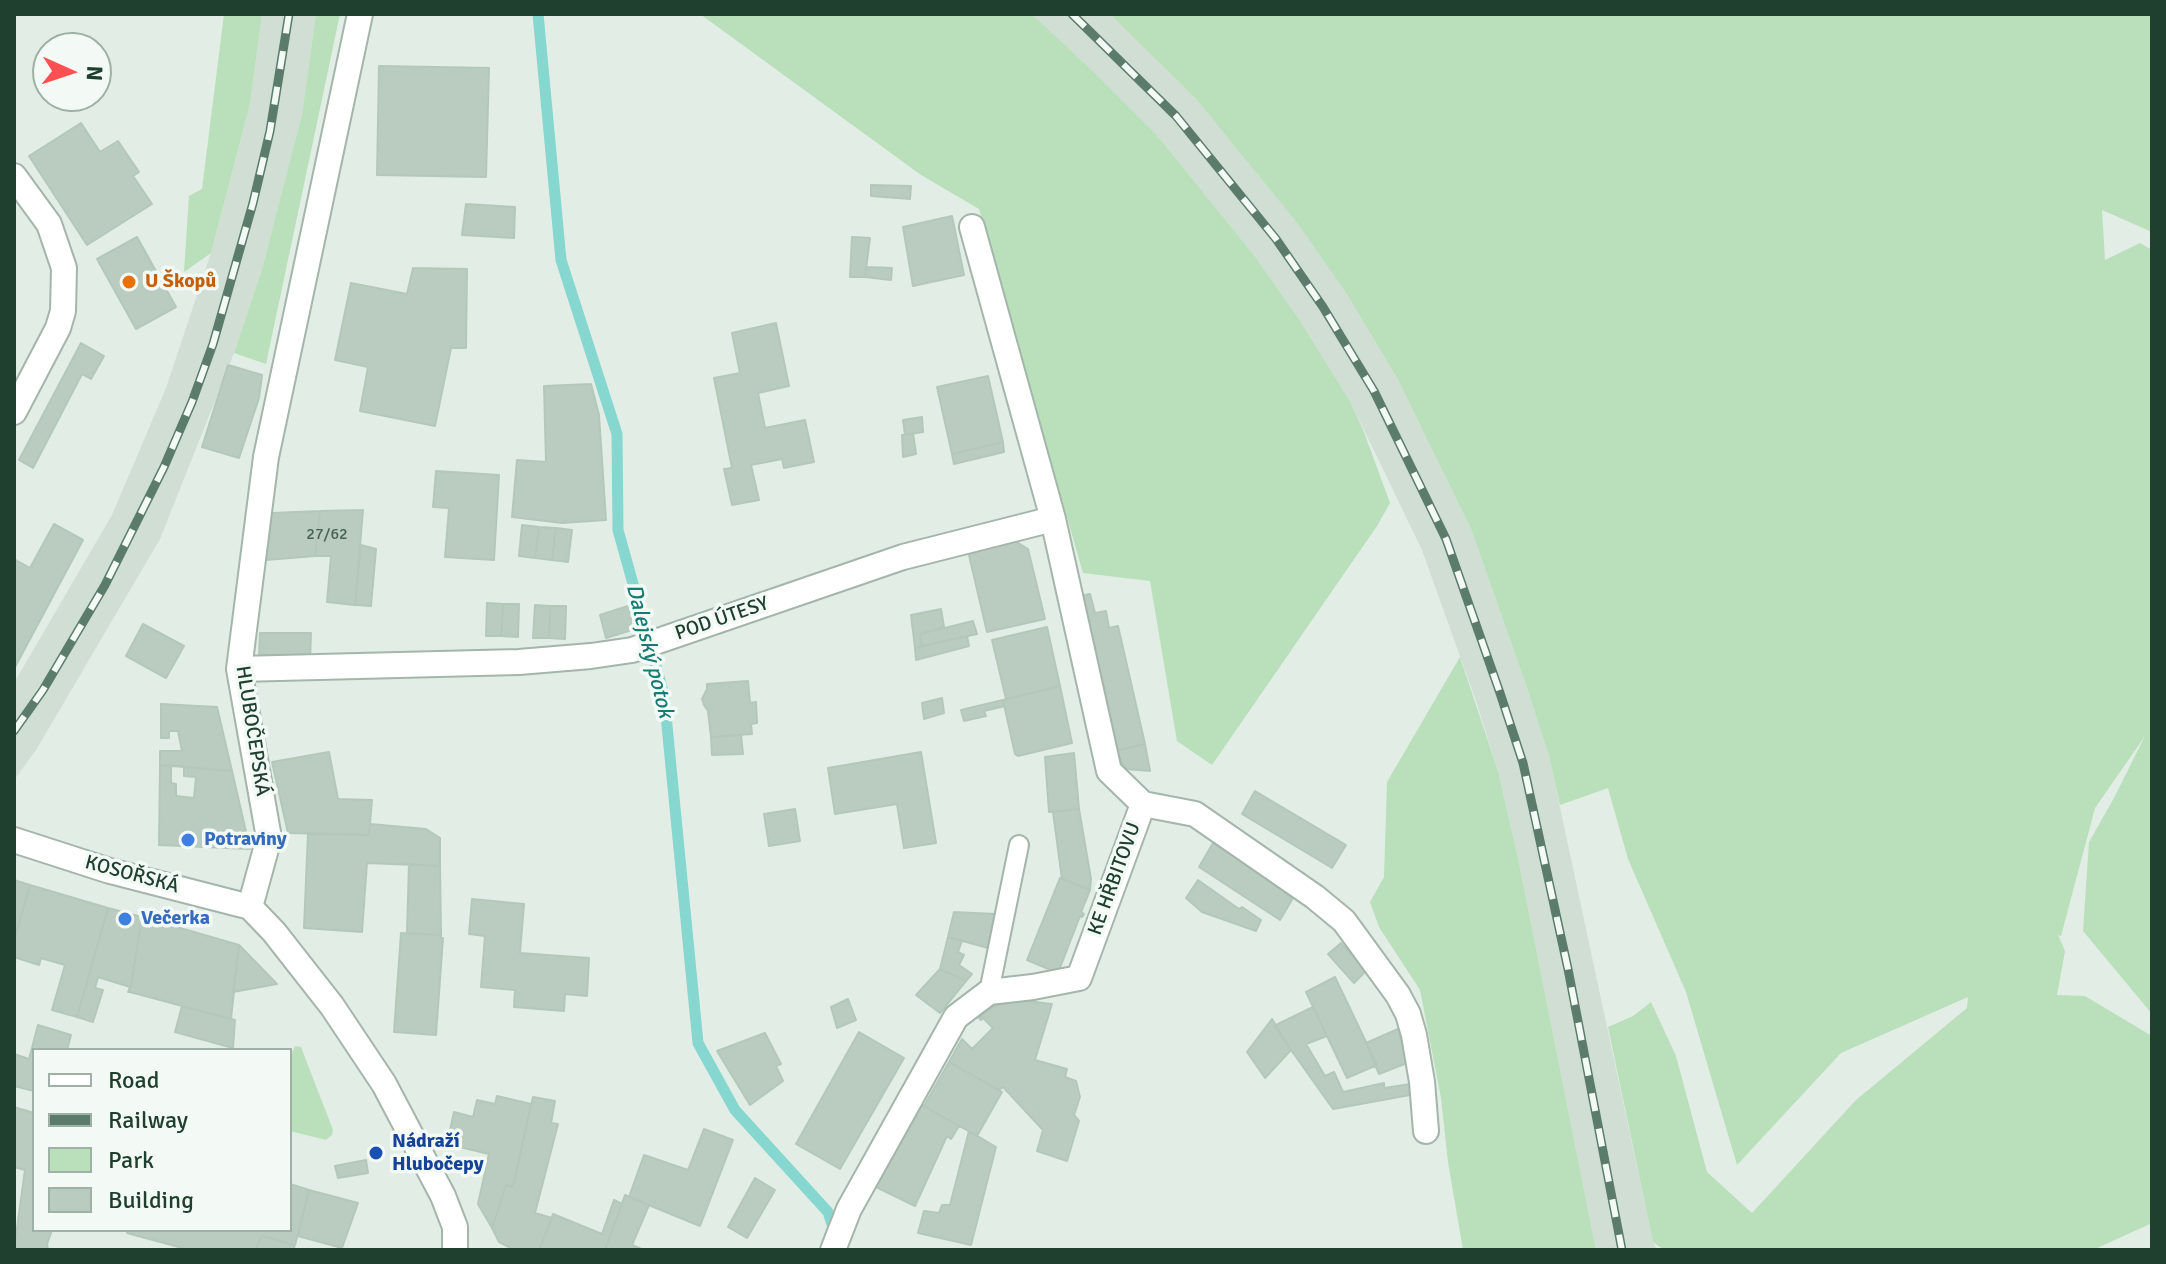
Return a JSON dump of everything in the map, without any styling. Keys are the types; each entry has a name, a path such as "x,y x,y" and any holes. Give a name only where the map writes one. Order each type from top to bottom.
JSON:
{"street":[{"name":"HLUBOČEPSKÁ","path":"250,907 269,838 239,669 266,457 360,14"},
{"path":"14,176 49,224 64,268 63,311 58,328 14,412"},
{"path":"972,227 1053,519 1109,771 1143,804"},
{"name":"POD ÚTESY","path":"239,669 519,662 632,650 903,557 1053,519"},
{"name":"KE HŘBITOVU","path":"989,992 1079,978 1143,804 1195,814 1315,897 1344,921 1392,986 1408,1014 1414,1035 1426,1131"},
{"name":"KOSOŘSKÁ","path":"14,840 110,871 250,907"},
{"path":"250,907 274,932 332,1006 384,1084 443,1196 455,1227 455,1250"},
{"path":"834,1247 849,1209 956,1017 989,992"}],"lane":[{"path":"989,992 1019,845"}],"shaded area":[{"path":"262,14 316,14 302,114 262,269 234,353 160,539 36,750 14,780 14,683 112,515 166,388 211,253 250,104"},
{"path":"1032,14 1110,14 1132,35 1196,99 1297,223 1346,293 1397,378 1471,529 1549,756 1657,1250 1596,1250 1498,771 1422,550 1351,403 1301,322 1254,255 1156,134"}],"green space":[{"path":"224,14 262,14 250,104 211,253 184,272 189,196 202,189"},
{"path":"316,14 340,14 266,364 234,353 262,269 302,114"},
{"path":"700,14 1032,14 1156,134 1254,255 1301,322 1351,403 1390,503 1212,765 1177,741 1150,581 1083,573 979,209 921,175"},
{"path":"1110,14 2152,14 2152,232 2102,210 2105,260 2140,243 2152,250 2152,1014 2083,931 2089,842 2145,736 2095,808 2061,936 2058,935 2065,951 2057,995 2085,996 2152,1036 2152,1223 2093,1250 1664,1250 1653,1242 1608,1027 1633,1016 1651,1002 1676,1056 1707,1172 1752,1213 1856,1100 1967,1008 1968,997 1841,1053 1737,1165 1686,992 1628,859 1608,788 1560,805 1549,756 1471,529 1397,378 1346,293 1297,223 1196,99"},
{"path":"1460,657 1498,771 1518,858 1596,1250 1463,1250 1441,1098 1420,990 1379,927 1370,902 1384,877 1387,782"},
{"path":"295,1046 301,1047 333,1130 326,1140 292,1132 292,1053"}],"building":[{"path":"379,66 489,68 486,177 377,175"},
{"path":"81,123 100,152 118,141 139,172 133,176 152,204 87,245 29,156"},
{"path":"871,185 911,186 910,199 871,196"},
{"path":"466,204 515,207 514,238 462,235"},
{"path":"952,216 964,275 913,286 903,227"},
{"path":"137,237 176,307 136,329 97,259"},
{"path":"852,237 870,238 865,277 850,277"},
{"path":"867,267 892,268 891,280 865,277"},
{"path":"413,268 467,269 466,348 451,348 435,426 360,411 368,367 335,360 351,283 407,294"},
{"path":"776,323 789,386 758,393 765,428 805,420 814,462 784,468 782,459 751,465 759,500 732,505 724,469 732,468 714,378 740,373 732,333"},
{"path":"81,343 104,356 91,379 82,374 33,468 19,460"},
{"path":"228,365 262,375 259,398 239,458 202,447"},
{"path":"988,376 1003,442 952,454 937,387"},
{"path":"591,384 599,415 606,520 562,523 512,517 517,460 546,462 544,386"},
{"path":"922,417 923,432 905,435 903,420"},
{"path":"913,433 916,454 903,457 902,435"},
{"path":"1003,442 1004,452 954,464 952,454"},
{"path":"436,471 499,475 494,560 445,557 449,508 433,507"},
{"path":"363,510 355,605 327,602 331,556 315,556 320,511"},
{"path":"320,511 315,556 266,560 267,519 273,513"},
{"path":"54,524 83,540 14,669 14,559 30,568"},
{"path":"522,525 539,527 535,558 519,556"},
{"path":"539,527 556,528 552,560 535,558"},
{"path":"556,528 572,530 568,562 552,560"},
{"path":"1015,541 1028,549 1045,619 987,632 968,551"},
{"path":"361,545 376,549 371,606 355,605"},
{"path":"1090,594 1095,613 1106,611 1109,628 1118,626 1145,744 1115,751 1080,596"},
{"path":"487,603 503,604 501,636 486,636"},
{"path":"503,604 519,604 518,637 501,636"},
{"path":"535,605 550,606 549,638 533,638"},
{"path":"550,606 566,606 565,639 549,638"},
{"path":"628,606 635,629 606,638 600,615"},
{"path":"941,609 944,627 920,634 922,646 915,648 911,615"},
{"path":"973,621 977,634 922,646 920,634"},
{"path":"143,624 184,646 166,678 126,656"},
{"path":"1047,627 1060,686 1006,699 992,640"},
{"path":"260,633 311,633 310,661 267,662 259,656"},
{"path":"967,636 969,646 916,660 915,648"},
{"path":"748,681 750,703 756,702 757,723 751,724 752,734 711,737 708,711 702,699 707,684"},
{"path":"1060,686 1072,743 1018,756 1003,700"},
{"path":"942,698 944,713 924,719 922,703"},
{"path":"1003,700 1005,706 984,711 986,716 964,721 961,710"},
{"path":"161,704 217,707 232,771 160,765 160,751 182,751 178,731 169,731 169,738 161,738"},
{"path":"741,735 743,754 712,755 711,737"},
{"path":"1145,744 1150,771 1126,769 1115,751"},
{"path":"329,752 338,799 372,800 369,835 288,833 272,762"},
{"path":"921,752 936,843 904,848 897,804 835,814 828,768"},
{"path":"1074,753 1079,809 1049,812 1045,757"},
{"path":"160,765 171,766 171,783 176,784 176,796 194,798 196,777 184,776 184,767 232,771 250,849 159,845"},
{"path":"1255,791 1346,845 1332,868 1242,814"},
{"path":"795,809 800,841 769,846 764,814"},
{"path":"1079,809 1091,879 1090,890 1062,879 1053,812"},
{"path":"370,824 426,829 440,838 440,866 367,863 362,932 304,928 308,833 369,835"},
{"path":"1213,843 1293,898 1280,920 1199,867"},
{"path":"409,864 440,866 441,935 407,933"},
{"path":"1060,878 1090,890 1081,912 1084,914 1080,916 1058,973 1027,960"},
{"path":"14,880 30,885 14,941"},
{"path":"1198,880 1239,909 1242,907 1261,920 1256,931 1202,912 1186,898"},
{"path":"30,885 108,908 77,1017 52,1010 65,965 41,958 39,965 14,957 14,941"},
{"path":"472,899 524,904 520,953 589,958 587,996 565,994 564,1011 514,1007 515,990 481,987 485,936 469,934"},
{"path":"108,908 142,917 130,992 130,987 98,977 95,988 103,990 93,1022 77,1017"},
{"path":"954,912 995,914 988,948 948,937"},
{"path":"142,917 239,945 231,1019 130,992"},
{"path":"401,933 441,935 443,938 436,1035 394,1032"},
{"path":"948,937 962,941 958,952 964,955 959,965 972,974 966,981 940,969"},
{"path":"1341,943 1366,971 1354,983 1328,954"},
{"path":"239,945 277,984 233,992"},
{"path":"940,969 966,981 940,1013 916,995"},
{"path":"1335,977 1377,1065 1347,1078 1306,992"},
{"path":"848,999 856,1020 837,1028 831,1007"},
{"path":"1018,1000 1052,1004 1035,1060 1067,1069 1065,1077 1076,1081 1080,1097 1074,1115 1079,1121 1067,1161 1037,1151 1043,1130 1003,1087 999,1090 949,1062 962,1039 972,1049 993,1028 979,1018 993,1007"},
{"path":"182,1006 235,1020 233,1048 175,1032"},
{"path":"1313,1007 1327,1036 1306,1044 1325,1076 1334,1072 1343,1092 1384,1083 1384,1088 1411,1084 1410,1095 1333,1109 1274,1026"},
{"path":"1272,1019 1291,1050 1265,1078 1247,1052"},
{"path":"38,1025 71,1035 68,1048 32,1048 32,1090 14,1086 14,1054 29,1059"},
{"path":"1398,1029 1407,1063 1379,1074 1366,1043"},
{"path":"859,1032 904,1058 840,1169 796,1144"},
{"path":"765,1033 781,1064 776,1066 783,1081 750,1105 717,1051"},
{"path":"949,1062 1002,1092 977,1136 924,1106"},
{"path":"497,1096 531,1104 513,1187 506,1185 492,1228 478,1204 489,1154 447,1144 454,1112 473,1117 477,1100 495,1104"},
{"path":"533,1097 555,1101 551,1123 558,1124 535,1213 552,1218 539,1250 515,1250 499,1242 492,1228 506,1185 513,1187"},
{"path":"923,1105 959,1126 951,1139 947,1136 915,1206 876,1187 919,1106"},
{"path":"14,1107 32,1112 32,1232 51,1232 48,1250 14,1250 25,1170 14,1167"},
{"path":"704,1129 733,1140 700,1226 629,1197 644,1155 688,1170"},
{"path":"969,1131 996,1147 971,1245 918,1233 924,1211 939,1213 942,1205 950,1205"},
{"path":"366,1160 368,1173 338,1178 335,1166"},
{"path":"755,1178 775,1190 747,1238 728,1227"},
{"path":"292,1185 309,1190 295,1245 262,1236 255,1250 190,1250 127,1233 292,1232"},
{"path":"309,1190 358,1203 342,1248 298,1236"},
{"path":"625,1195 649,1205 632,1245 644,1250 605,1250"},
{"path":"614,1200 622,1204 605,1250 539,1250 553,1214 602,1234"},
{"path":"262,1236 295,1245 293,1250 255,1250"}],"waterway":[{"name":"Dalejský potok","path":"538,14 561,260 617,434 618,530 664,695 698,1043 735,1110 828,1212 835,1233"}],"railway":[{"path":"14,731 43,690 105,585 164,467 192,402 213,344 253,203 270,131 289,14"},
{"path":"1072,14 1176,116 1276,239 1323,307 1374,391 1446,539 1523,763 1568,969 1622,1250"}],"place":[{"name":"U Škopů","path":"129,282"},
{"name":"Potraviny","path":"188,840"},
{"name":"Večerka","path":"125,919"},
{"name":"Nádraží Hlubočepy","path":"376,1153"}]}
